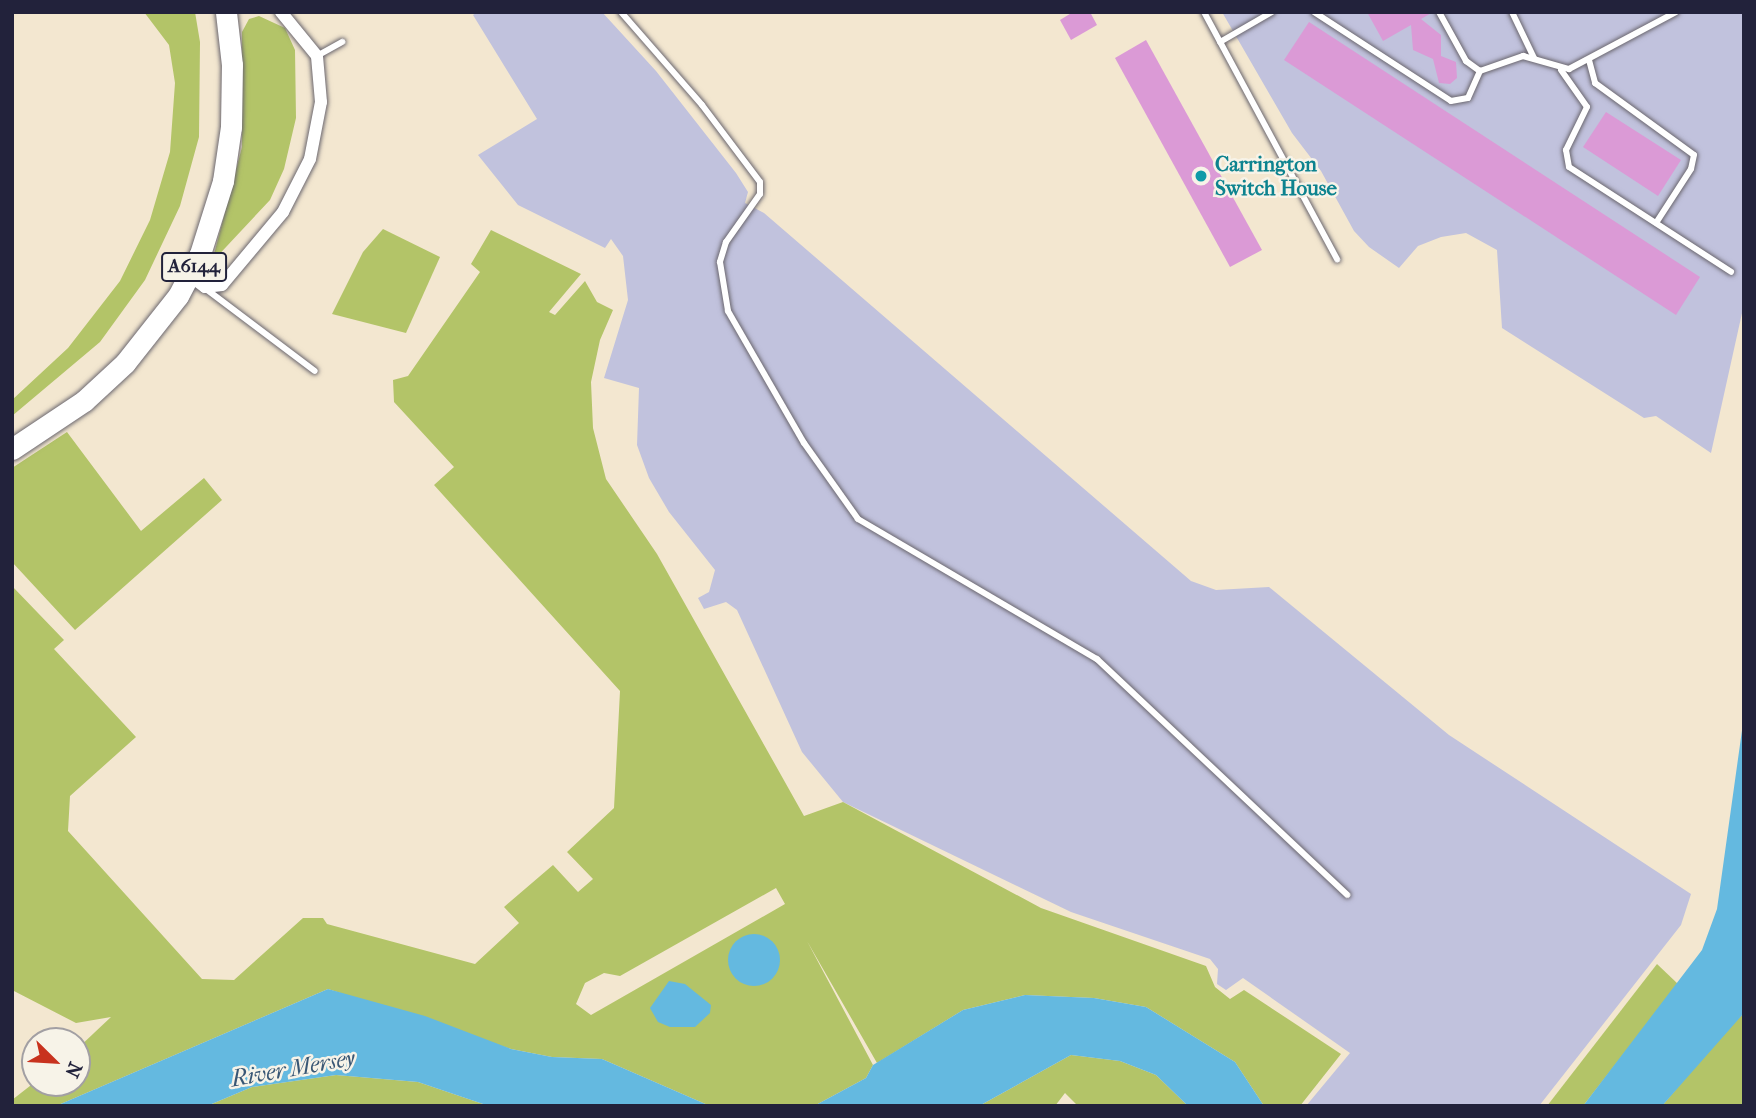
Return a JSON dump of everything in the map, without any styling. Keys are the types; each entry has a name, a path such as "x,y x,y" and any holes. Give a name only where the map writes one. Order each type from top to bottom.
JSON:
{"main road":[{"name":"A6144","path":"12,449 84,401 125,363 197,281 228,156 232,65 226,12"}],"street":[{"path":"197,281 222,285 301,182 318,124 317,56 281,12"}],"lane":[{"path":"621,12 702,105 760,182 760,194 726,242 720,262 728,311 804,443 858,519 1097,659 1347,895"},
{"path":"1204,12 1337,259"},
{"path":"1249,12 1254,22"},
{"path":"1220,42 1272,12"},
{"path":"1314,12 1451,101 1468,98 1480,71 1523,56 1561,70 1587,107 1566,150 1569,167 1635,214 1656,223 1731,272"},
{"path":"1439,12 1466,61 1480,71"},
{"path":"1512,12 1534,58"},
{"path":"1561,70 1588,60 1676,12"},
{"path":"317,56 342,43"},
{"path":"1588,60 1595,83 1694,155 1691,169 1656,223"},
{"path":"197,281 315,370"}],"shaded area":[{"path":"477,12 602,12 656,71 736,173 748,192 745,203 764,213 1191,581 1216,590 1269,587 1449,735 1691,894 1681,925 1539,1106 1306,1106 1350,1053 1243,978 1226,990 1217,984 1218,969 1210,959 1071,912 843,802 802,752 737,610 726,602 704,609 698,598 709,592 715,570 669,512 649,478 637,445 639,388 604,378 628,300 623,256 611,239 605,248 518,205 478,155 537,119 473,15"},
{"path":"1222,12 1744,12 1744,304 1711,453 1656,416 1644,418 1502,328 1497,250 1466,233 1441,237 1418,246 1399,268 1369,247 1354,231 1321,171 1292,133"}],"green space":[{"path":"144,12 195,12 200,42 199,137 180,206 145,280 100,342 12,416 12,400 68,348 120,281 150,220 170,152 175,83 169,45"},
{"path":"259,16 285,28 295,50 296,118 284,169 270,200 212,262 242,147 242,32 249,19"},
{"path":"383,229 440,257 406,333 332,314 363,252"},
{"path":"491,230 581,274 549,312 555,315 585,281 597,302 613,310 600,340 591,382 593,428 606,479 657,554 804,816 843,802 1041,908 1206,966 1215,987 1230,999 1244,990 1341,1054 1300,1106 1264,1106 1235,1062 1146,1007 1094,998 1025,995 963,1010 877,1063 807,941 873,1065 866,1078 814,1106 710,1106 602,1059 552,1057 511,1049 328,989 91,1091 91,1036 111,1017 76,1023 12,990 12,586 64,640 54,649 136,737 70,796 68,831 202,979 234,980 303,918 323,918 327,924 475,964 519,923 504,907 553,865 578,892 593,879 567,852 614,808 620,691 434,485 454,467 394,402 393,380 408,376 480,272 471,264","holes":["776,888 785,904 591,1015 576,1004 585,983 604,973 620,976"]},
{"path":"67,432 141,531 204,478 222,500 75,630 12,562 12,468"},
{"path":"1657,964 1678,984 1583,1106 1547,1106"},
{"path":"1744,1013 1744,1106 1662,1106 1724,1032"},
{"path":"1071,1055 1120,1061 1156,1075 1188,1106 1078,1106 1065,1093 1055,1106 979,1106"},
{"path":"336,1075 418,1082 489,1106 207,1106 252,1087"},
{"path":"21,1093 21,1097 77,1097 56,1106 12,1106 12,1100"}],"water":[{"path":"1744,716 1744,1013 1662,1106 1583,1106 1702,950 1717,909"},
{"path":"754,934 773,941 780,960 773,979 754,986 735,979 728,960 735,941"},
{"path":"669,981 685,984 711,1005 710,1013 695,1027 670,1027 658,1022 650,1008"},
{"name":"River Mersey","path":"328,989 425,1016 511,1049 552,1057 602,1059 710,1106 489,1106 418,1082 336,1075 252,1087 207,1106 56,1106 77,1097 91,1097 91,1091"},
{"path":"1025,995 1094,998 1146,1007 1235,1062 1264,1106 1188,1106 1156,1075 1120,1061 1071,1055 979,1106 814,1106 866,1078 873,1065 963,1010"}],"building":[{"path":"1073,12 1090,12 1097,25 1071,40 1060,20"},
{"path":"1367,12 1433,12 1421,19 1441,35 1441,56 1456,62 1457,78 1450,84 1439,83 1433,59 1413,50 1411,25 1383,41"},
{"path":"1309,22 1700,277 1676,315 1284,60"},
{"name":"Carrington Switch House","path":"1146,40 1262,250 1230,267 1115,58"},
{"path":"1606,112 1681,160 1658,196 1583,147"}],"place":[{"name":"Carrington Switch House","path":"1201,176"}]}
